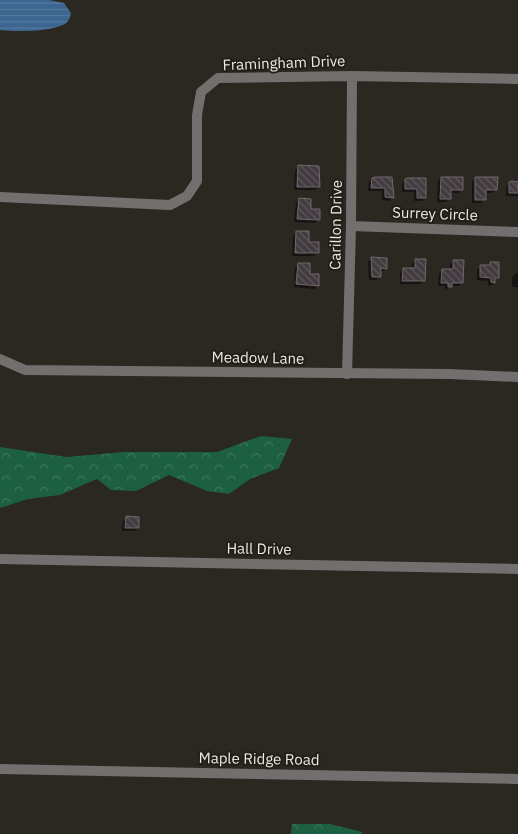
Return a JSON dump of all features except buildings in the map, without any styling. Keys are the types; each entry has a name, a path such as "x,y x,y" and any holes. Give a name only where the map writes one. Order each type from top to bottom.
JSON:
{"street":[{"name":"Framingham Drive","path":"0,197 170,205 188,196 197,181 197,115 201,92 218,78 352,76 518,79"},
{"name":"Carillon Drive","path":"348,374 352,76"},
{"name":"Surrey Circle","path":"351,226 518,232"},
{"name":"Meadow Lane","path":"0,359 25,370 450,374 518,378"},
{"name":"Hall Drive","path":"0,559 518,568"},
{"name":"Maple Ridge Road","path":"0,768 518,779"}],"green space":[{"path":"261,436 292,439 279,468 250,479 229,494 207,491 169,475 136,491 111,490 97,479 60,495 28,499 0,508 0,447 67,457 124,452 217,452"},
{"path":"292,824 330,824 362,832 362,834 291,834"}],"water":[{"path":"0,0 49,0 64,3 71,13 65,24 51,29 0,30"}]}
